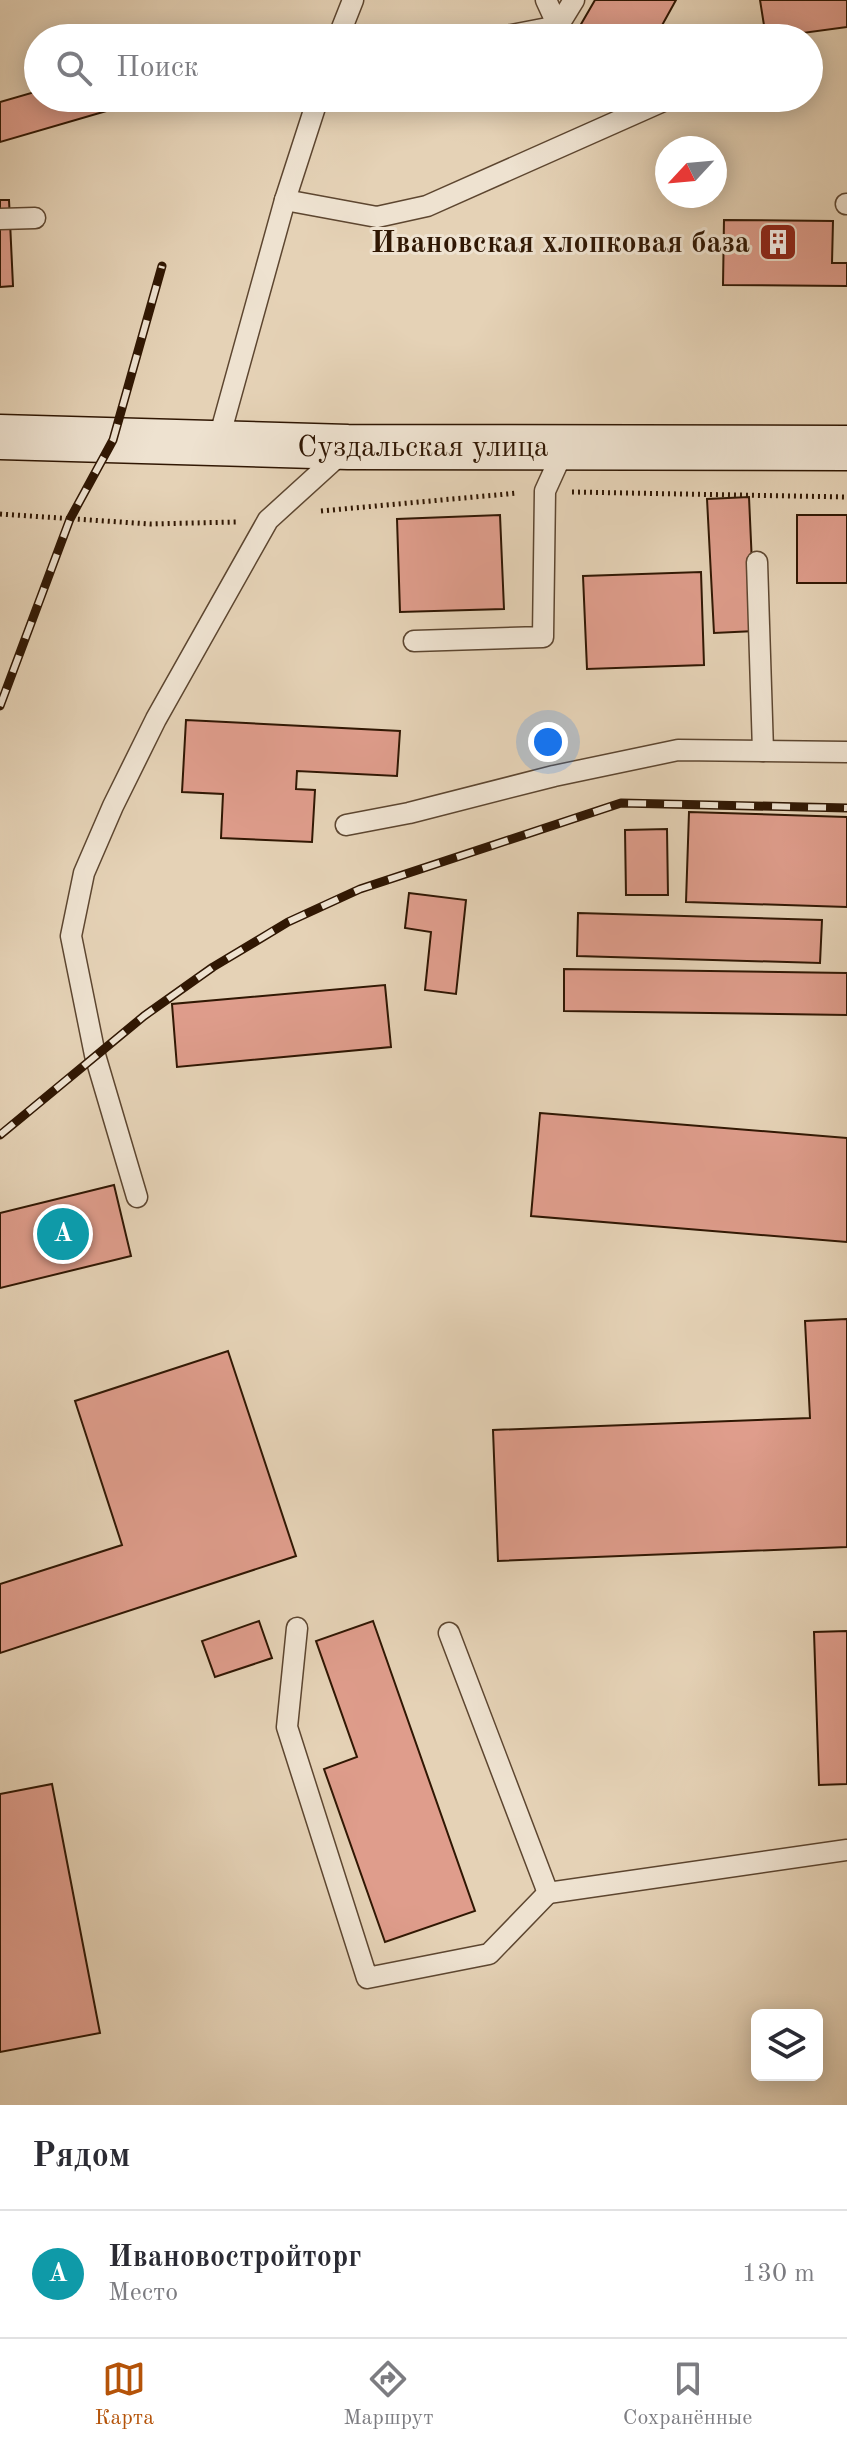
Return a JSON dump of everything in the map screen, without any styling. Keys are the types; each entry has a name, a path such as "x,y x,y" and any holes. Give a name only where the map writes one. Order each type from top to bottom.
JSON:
{"main road":[{"name":"Суздальская улица","path":"0,437 348,447 847,448"}],"lane":[{"path":"344,24 353,0"},
{"path":"546,0 557,24"},
{"path":"559,24 574,0"},
{"path":"218,442 285,200 313,112"},
{"path":"285,200 377,217 427,206 638,112"},
{"path":"0,219 35,218"},
{"path":"137,1197 95,1055 71,936 84,873 156,719 268,520 348,447"},
{"path":"414,641 543,637 545,491 565,447"},
{"path":"757,562 763,751"},
{"path":"346,825 678,750 847,752"},
{"path":"297,1628 287,1727 367,1978 489,1954 548,1893 847,1850"},
{"path":"449,1633 548,1893"}],"path":[{"path":"545,491 847,497"}],"building":[{"path":"595,0 676,0 663,24 581,24"},
{"path":"760,0 847,0 847,27 823,30 823,24 764,24"},
{"path":"24,95 24,112 103,112 0,142 0,102"},
{"path":"0,200 9,200 13,286 0,287"},
{"name":"Ивановская хлопковая база","path":"724,220 833,221 832,263 847,263 847,286 723,285"},
{"path":"749,497 755,631 714,633 707,499"},
{"path":"500,515 504,609 400,612 397,519"},
{"path":"797,515 847,515 847,583 797,583"},
{"path":"701,572 704,665 587,669 583,576"},
{"path":"186,720 400,731 397,776 297,771 296,789 315,790 312,842 221,838 223,794 182,792"},
{"path":"689,812 847,817 847,907 686,902"},
{"path":"667,829 668,895 626,895 625,830"},
{"path":"409,893 466,900 456,994 425,990 431,932 405,928"},
{"path":"578,913 822,920 820,963 577,956"},
{"path":"564,969 847,973 847,1015 564,1011"},
{"path":"385,985 391,1047 177,1067 172,1004"},
{"path":"540,1113 847,1138 847,1242 531,1216"},
{"path":"114,1185 131,1256 0,1288 0,1213"},
{"path":"847,1319 847,1547 498,1561 493,1430 810,1418 805,1321"},
{"path":"228,1351 296,1556 0,1653 0,1584 122,1545 75,1401"},
{"path":"259,1621 272,1658 215,1677 202,1641"},
{"path":"373,1621 475,1911 385,1942 324,1769 357,1757 316,1641"},
{"path":"847,1631 847,1784 819,1785 814,1632"},
{"path":"52,1784 100,2033 0,2052 0,1794"}],"railway":[{"path":"0,706 70,519 113,440 162,266"},
{"path":"0,1135 144,1016 213,967 288,922 360,889 621,803 847,808"}],"place":[{"name":"Ивановская хлопковая база","path":"778,242"},
{"name":"Ивановостройторг","path":"63,1234"}]}
